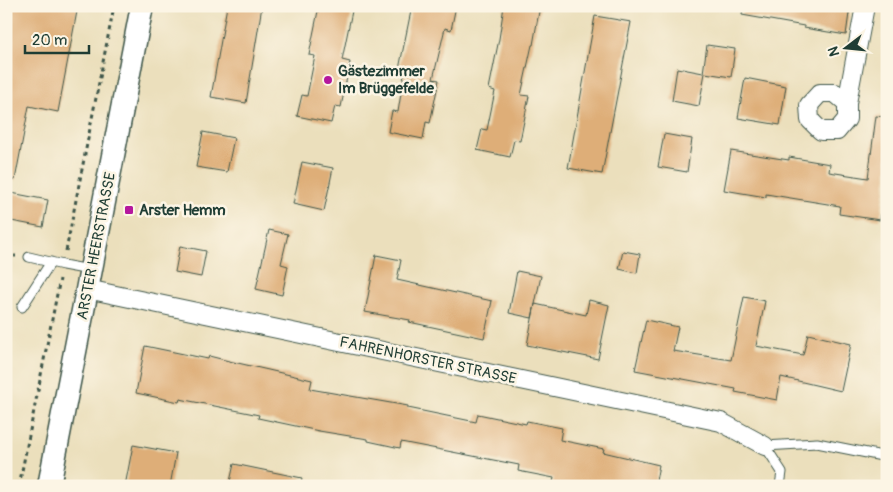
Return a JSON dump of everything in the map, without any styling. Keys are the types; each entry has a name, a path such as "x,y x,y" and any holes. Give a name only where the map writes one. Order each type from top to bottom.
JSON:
{"street":[{"name":"ARSTER HEERSTRASSE","path":"49,486 142,6"},
{"path":"847,103 865,6"},
{"name":"FAHRENHORSTER STRASSE","path":"89,280 721,422 764,446"}],"lane":[{"path":"29,256 63,265 89,280"},
{"path":"22,307 51,262"},
{"path":"764,446 817,443 887,458"},
{"path":"764,446 782,472 780,486"}],"path":[{"path":"19,486 114,6"}],"building":[{"path":"6,6 78,6 58,112 29,106 15,180 6,180"},
{"path":"227,6 262,6 246,103 211,97"},
{"path":"319,6 353,6 342,60 350,62 341,107 335,106 331,123 297,116 302,95 307,96 315,56 309,55"},
{"path":"412,6 456,6 451,30 445,28 433,79 439,80 430,123 426,122 423,139 388,132 392,111 398,112 404,75 398,74"},
{"path":"504,6 540,6 521,95 529,96 520,141 514,140 510,157 477,150 482,129 487,130 495,91 489,89"},
{"path":"743,6 850,6 846,35 742,15"},
{"path":"595,16 631,22 602,174 568,168"},
{"path":"707,45 735,49 731,77 705,73 699,106 672,101 677,68 703,73"},
{"path":"745,78 786,86 780,125 738,118"},
{"path":"876,116 887,117 887,177 880,220 839,214 840,206 766,194 766,197 724,190 731,151 789,160 789,157 830,164 829,172 868,178"},
{"path":"203,132 234,138 227,172 196,167"},
{"path":"664,134 692,139 687,172 658,167"},
{"path":"302,162 333,168 324,211 293,204"},
{"path":"6,192 48,200 43,227 6,220"},
{"path":"269,230 288,234 281,264 288,266 282,295 256,289"},
{"path":"180,246 206,251 201,277 175,272"},
{"path":"623,251 640,254 637,273 619,269"},
{"path":"376,255 401,260 397,280 492,301 484,338 409,322 410,320 365,312"},
{"path":"517,271 541,276 532,318 509,313"},
{"path":"744,297 765,301 756,346 803,355 808,334 851,344 841,391 781,377 777,400 735,392 736,389 635,370 646,320 678,327 673,351 731,360"},
{"path":"589,300 609,305 598,359 527,345 535,304 586,315"},
{"path":"145,346 208,359 209,356 312,380 310,389 408,406 408,408 476,422 478,414 526,424 527,421 562,428 560,440 604,449 603,452 659,465 655,486 552,486 554,478 518,471 519,465 401,442 400,448 368,441 368,439 258,418 259,415 180,399 179,402 136,393"},
{"path":"133,445 176,453 170,486 125,486"},
{"path":"234,464 302,478 301,486 229,486"}],"place":[{"name":"Gästezimmer Im Brüggefelde","path":"328,80"},
{"name":"Arster Hemm","path":"129,210"}]}
